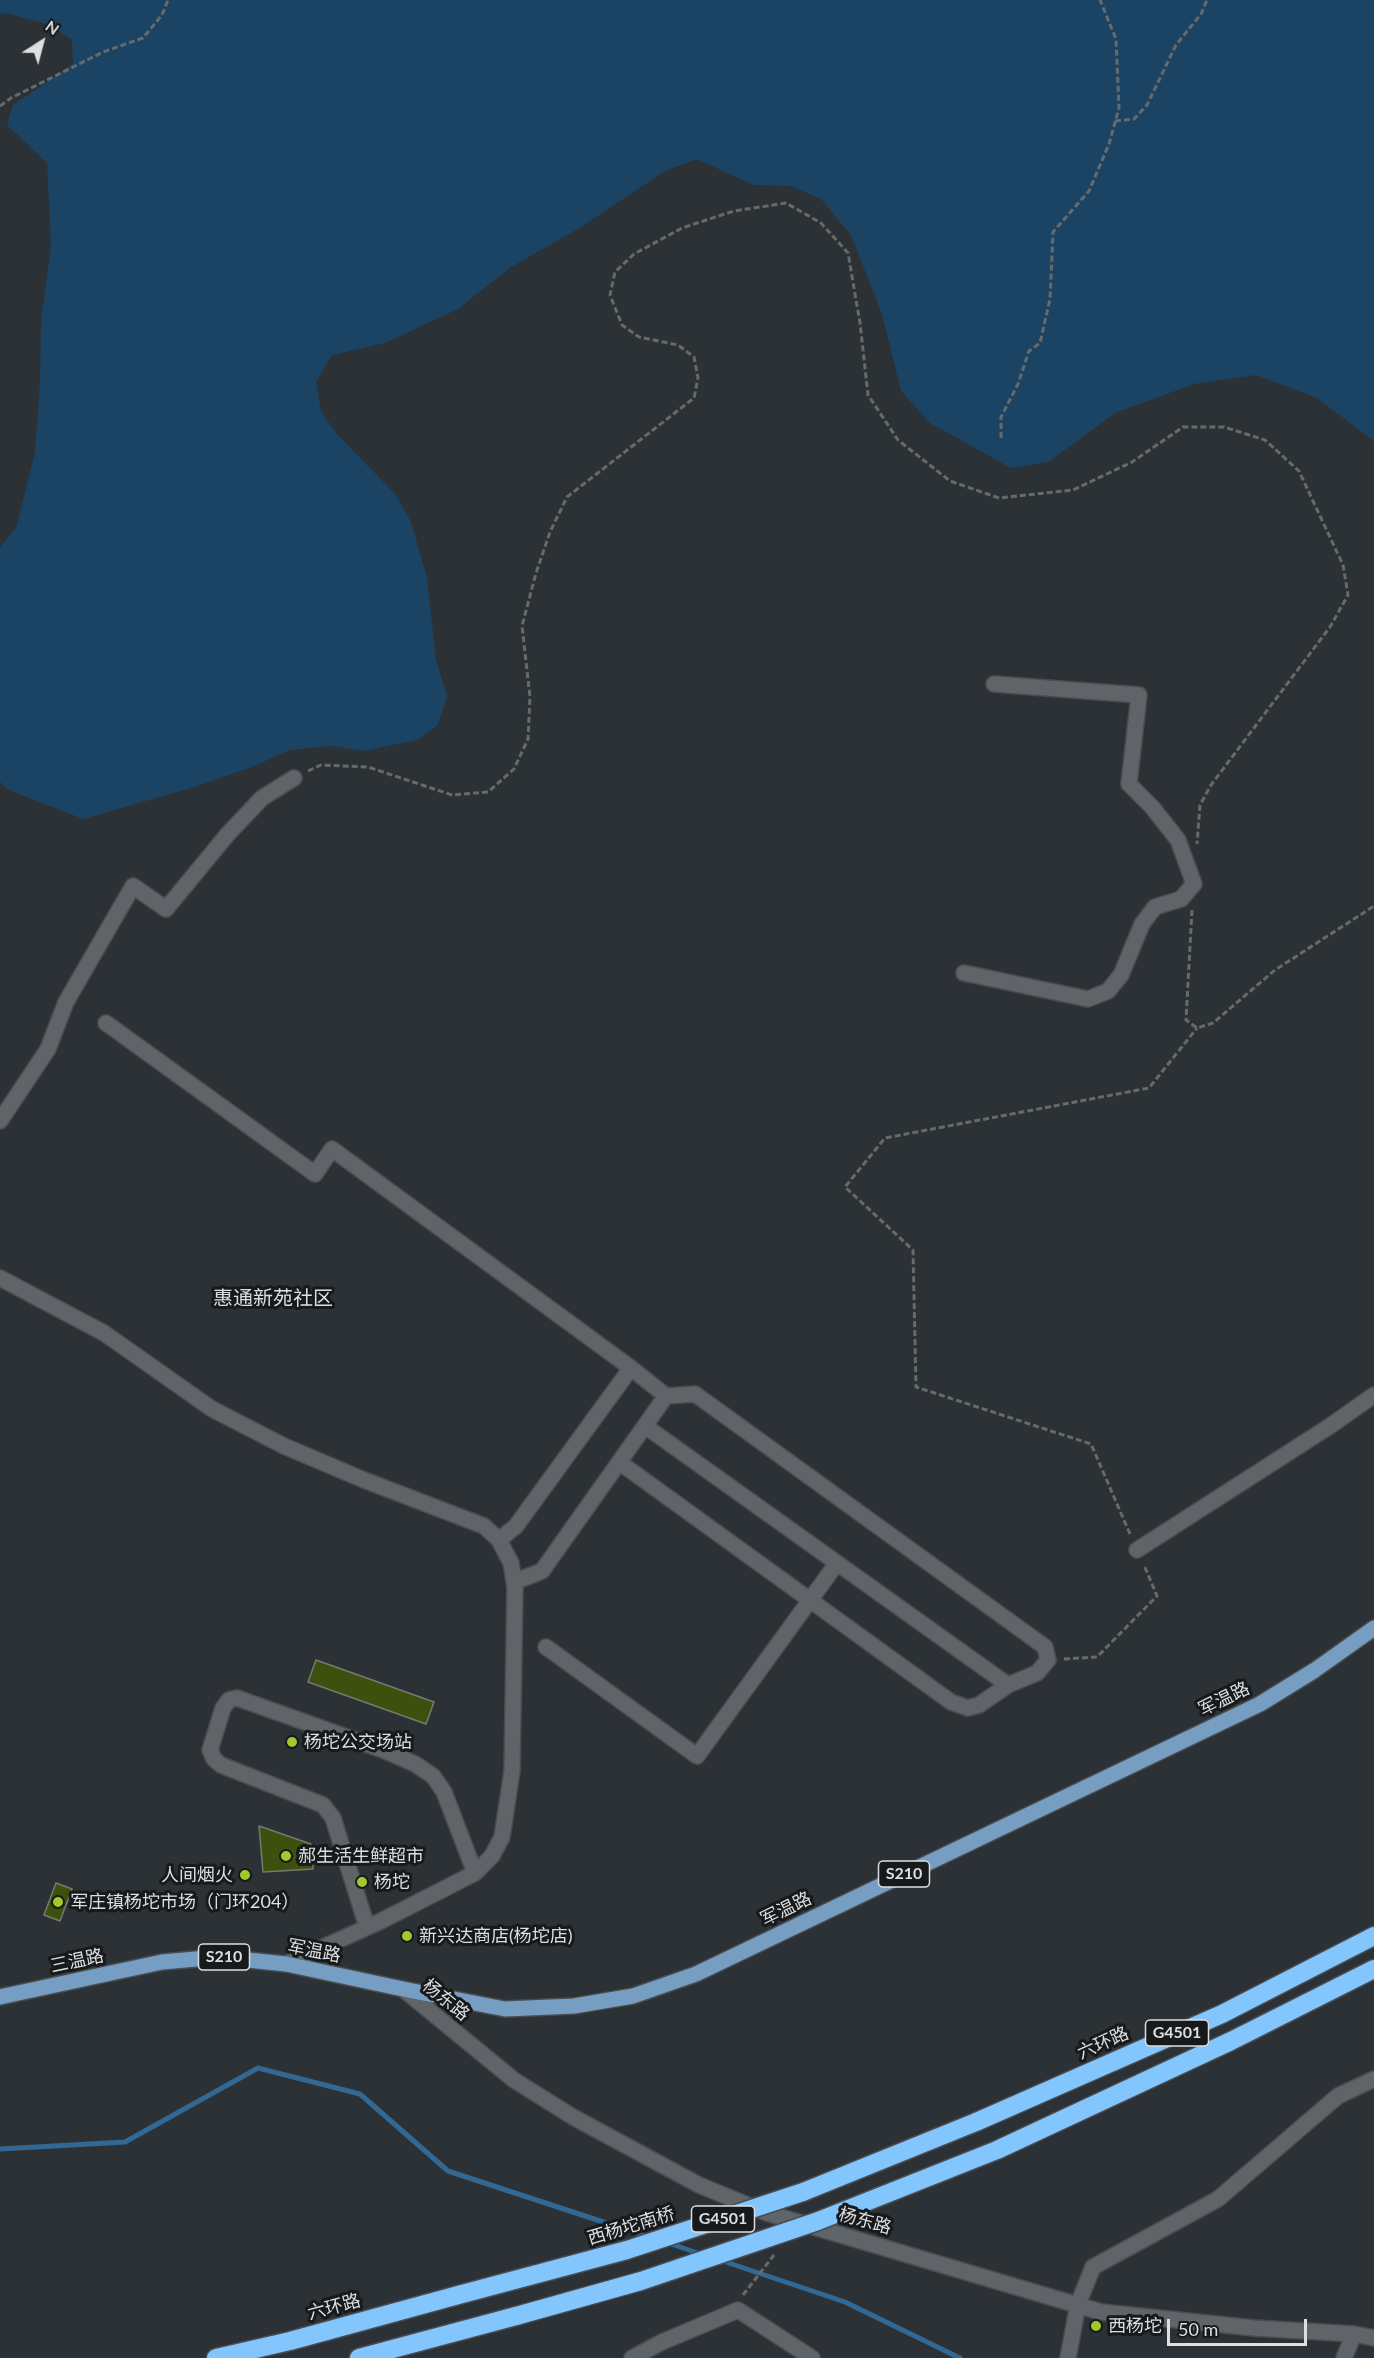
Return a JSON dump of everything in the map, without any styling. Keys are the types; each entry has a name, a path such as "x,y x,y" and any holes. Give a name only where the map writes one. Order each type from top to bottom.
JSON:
{"highway":[{"name":"六环路","path":"976,2122 1222,2014 1374,1936"},
{"name":"G4501","path":"359,2358 641,2281 818,2221 997,2150 1231,2041 1374,1969"},
{"name":"西杨坨南桥","path":"462,2294 627,2250 792,2195 976,2122"},
{"name":"六环路","path":"216,2358 290,2341 462,2294"}],"main road":[{"name":"军温路","path":"162,1962 219,1957 286,1964 505,2009 574,2006 633,1996 696,1974 1260,1704 1315,1670 1374,1628"},
{"name":"三温路","path":"0,1997 162,1962"}],"street":[{"path":"964,973 1088,999 1108,992 1121,975 1142,924 1155,908 1181,899 1194,884 1178,840 1130,784 1139,695 994,684"},
{"path":"0,1121 48,1049 66,1002 133,886 166,909 227,835 262,798 294,778"},
{"path":"106,1023 315,1174 332,1149 666,1396 695,1394 1046,1647 1048,1660 1037,1673 1008,1685 979,1705 968,1708 951,1702 619,1462"},
{"path":"0,1278 104,1333 212,1409 284,1446 344,1472 484,1526 499,1540 511,1563 514,1582 512,1771 501,1837 492,1856 475,1873 367,1927 286,1964"},
{"path":"499,1540 516,1526 631,1368"},
{"path":"1137,1550 1330,1426 1374,1395"},
{"path":"514,1582 542,1571 666,1396"},
{"path":"645,1426 1008,1685"},
{"path":"546,1647 697,1755 837,1563"},
{"path":"367,1927 333,1818 323,1804 221,1765 214,1759 210,1750 224,1708 229,1700 237,1698 383,1750 415,1764 433,1776 444,1792 475,1873"},
{"name":"杨东路","path":"403,1989 514,2080 573,2117 699,2185 767,2213 1101,2312 1254,2328 1354,2334 1374,2338"},
{"path":"1068,2358 1078,2304 1093,2266 1218,2199 1338,2097 1374,2079"},
{"path":"632,2358 662,2342 738,2310 812,2358"},
{"path":"1344,2358 1354,2334"}],"path":[{"path":"0,106 11,98 104,52 143,38 162,15 168,0"},
{"path":"1001,438 1001,417 1018,384 1029,351 1040,343 1050,299 1053,232 1089,191 1109,144 1119,108 1116,39 1100,0"},
{"path":"1116,121 1134,119 1147,105 1176,45 1201,14 1207,0"},
{"path":"294,778 321,765 369,767 452,795 488,792 514,769 528,739 530,697 522,626 550,532 567,497 693,398 698,378 694,357 678,345 639,337 622,325 610,295 615,272 634,254 682,228 734,211 786,203 821,223 848,253 860,323 868,395 898,440 950,481 999,498 1073,490 1132,462 1183,427 1224,427 1265,440 1299,471 1343,565 1348,595 1330,627 1210,785 1200,805 1197,849"},
{"path":"1194,884 1186,1020 1197,1028"},
{"path":"1048,1660 1097,1658 1157,1596 1091,1444 916,1387 913,1250 845,1187 885,1138 1149,1088 1197,1028 1214,1023 1275,970 1374,906"},
{"path":"736,2303 778,2250"}],"shaded area":[{"path":"0,0 1374,0 1374,441 1317,398 1256,375 1194,384 1115,413 1048,462 1011,468 930,423 901,391 882,314 851,235 821,199 791,186 753,185 697,159 665,171 581,227 511,267 458,309 385,343 332,355 316,382 321,411 336,433 396,495 411,522 427,578 436,660 447,696 438,725 417,740 363,751 333,746 290,750 252,767 194,787 83,819 9,790 0,782 0,547 16,528 35,452 41,321 51,246 47,163 7,125 13,105 73,64 72,40 47,24 5,13 0,14"}],"building":[{"path":"316,1660 434,1702 426,1724 308,1682"},
{"name":"郝生活生鲜超市","path":"259,1826 311,1844 313,1869 263,1872"},
{"name":"军庄镇杨坨市场（门环204）","path":"56,1883 72,1889 60,1921 44,1915"}],"waterway":[{"path":"0,2149 125,2142 258,2068 360,2094 448,2171 649,2237"},
{"path":"666,2242 703,2255"},
{"path":"720,2260 845,2302 960,2358"}],"place":[{"name":"杨坨公交场站","path":"292,1742"},
{"name":"郝生活生鲜超市","path":"286,1856"},
{"name":"人间烟火","path":"245,1875"},
{"name":"杨坨","path":"362,1882"},
{"name":"军庄镇杨坨市场（门环204）","path":"58,1902"},
{"name":"新兴达商店(杨坨店)","path":"407,1936"},
{"name":"西杨坨","path":"1096,2326"}],"district":[{"name":"惠通新苑社区","path":"273,1299"}]}
